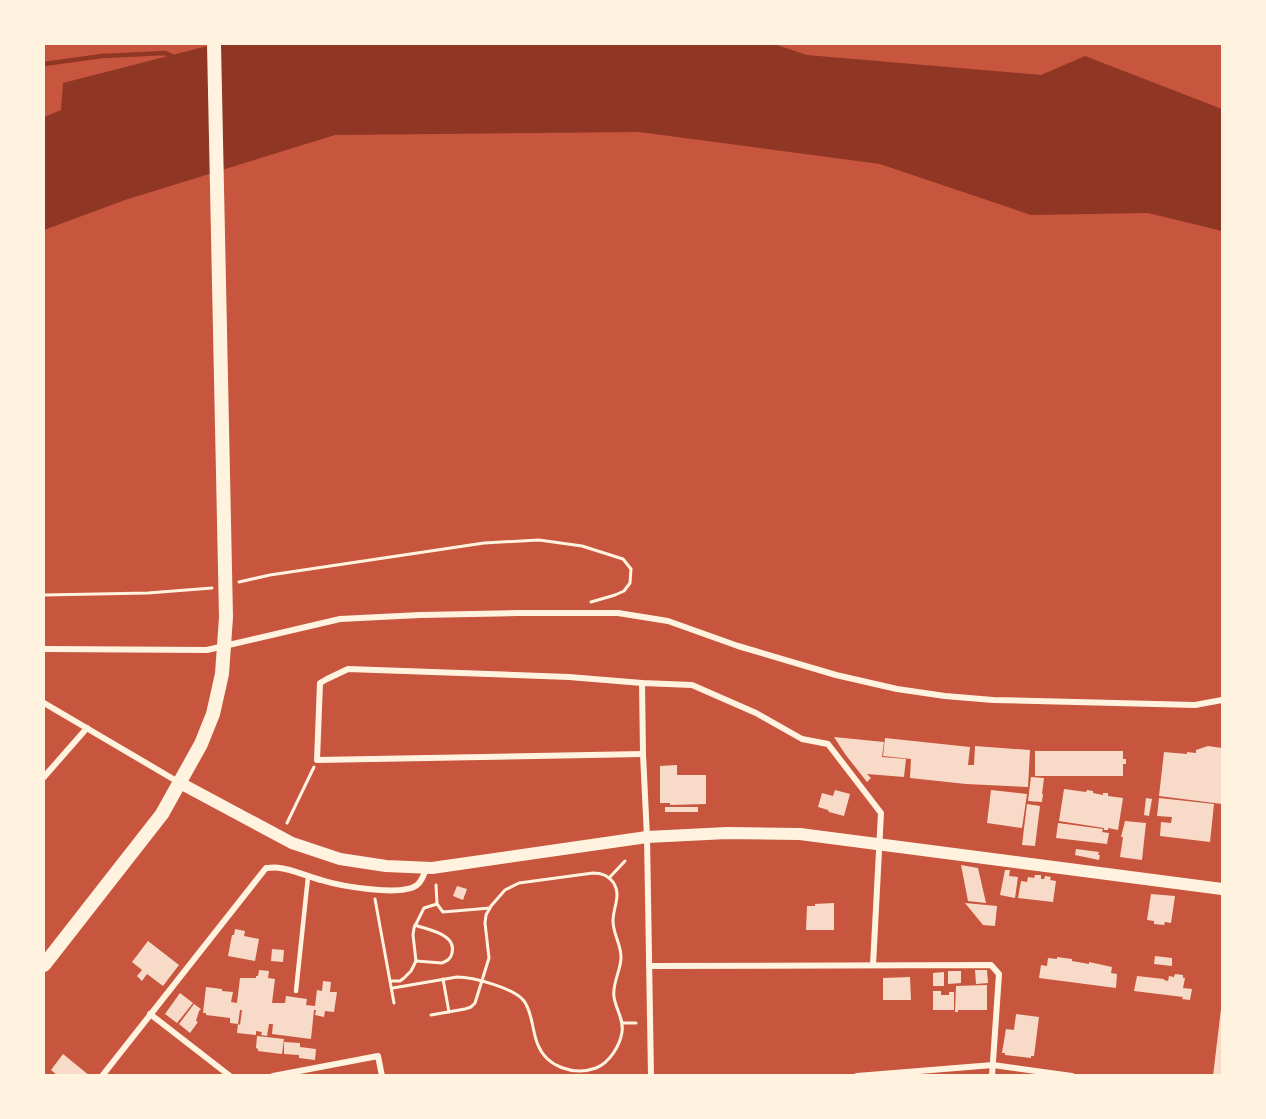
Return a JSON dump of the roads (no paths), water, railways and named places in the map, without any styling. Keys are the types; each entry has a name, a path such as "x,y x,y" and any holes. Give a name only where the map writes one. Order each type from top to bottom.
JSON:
{"main road":[{"path":"44,965 162,814 201,744 213,714 222,674 226,617 213,44"},
{"path":"180,783 292,843 340,859 386,866 432,868 647,837 727,833 800,834 1222,889"}],"street":[{"path":"44,650 207,650 340,619 430,614 618,613 668,621 738,646 836,675 897,689 945,696 993,700 1195,705 1222,700"},
{"path":"643,754 317,760 320,684 348,669 569,677 693,685 756,712 802,739 828,744 881,813 873,965"},
{"path":"642,683 651,1076"},
{"path":"44,703 180,783"},
{"path":"44,777 87,728"},
{"path":"102,1076 266,868 281,868 344,885 394,891 410,889 418,884 423,878 426,867"},
{"path":"649,966 991,965 999,974 992,1076"},
{"path":"150,1014 230,1076"},
{"path":"273,1076 378,1056 382,1076"},
{"path":"857,1076 993,1065 1072,1076"}],"lane":[{"path":"296,991 308,877"}],"waterway":[{"path":"44,64 102,56 165,53 174,57"}]}
